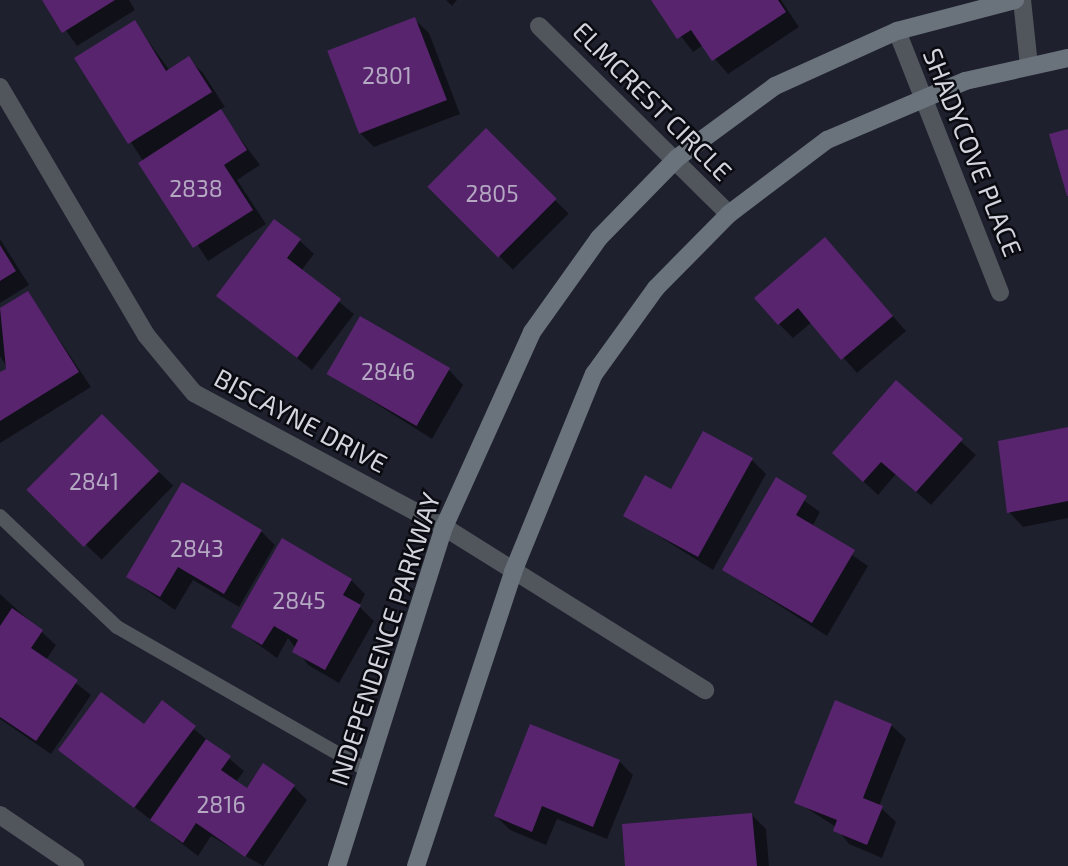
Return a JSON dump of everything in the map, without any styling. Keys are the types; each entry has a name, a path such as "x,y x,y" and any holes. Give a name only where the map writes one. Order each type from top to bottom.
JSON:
{"main road":[{"name":"INDEPENDENCE PARKWAY","path":"337,866 444,527 532,332 632,197 677,158 775,86 897,31 1015,0"},
{"path":"416,866 513,572 594,374 656,288 729,214 827,141 923,96 1028,65 1068,58"}],"street":[{"path":"1022,0 1028,65"},
{"name":"ELMCREST CIRCLE","path":"539,26 677,158 729,214"},
{"name":"SHADYCOVE PLACE","path":"897,31 1000,292"},
{"name":"BISCAYNE DRIVE","path":"0,87 146,335 194,393 444,527 705,690"},
{"path":"0,815 75,866"}],"lane":[{"path":"0,516 117,627 367,770"}],"building":[{"path":"42,0 115,0 62,33"},
{"path":"651,0 778,0 786,12 712,61 691,30 677,39"},
{"path":"415,17 447,100 359,134 327,51"},
{"path":"135,20 166,71 189,56 212,92 128,144 74,58"},
{"path":"221,109 247,150 224,165 253,210 193,248 138,163"},
{"path":"486,128 557,199 498,257 427,187"},
{"path":"1068,129 1068,196 1067,196 1049,134"},
{"path":"274,219 301,239 287,258 341,299 297,358 216,296"},
{"path":"825,237 893,316 841,360 798,308 778,325 754,298"},
{"path":"0,245 16,271 0,281"},
{"path":"28,291 79,372 0,421 0,372 6,369 0,308"},
{"path":"360,316 450,368 417,426 326,374"},
{"path":"896,380 963,439 916,492 881,462 863,482 832,453"},
{"path":"102,414 159,471 84,547 26,490"},
{"path":"1068,427 1068,501 1007,513 998,441"},
{"path":"703,431 753,458 698,557 623,516 645,475 671,489"},
{"path":"776,477 807,496 796,515 855,550 812,623 722,570"},
{"path":"182,482 262,530 224,594 178,567 160,597 126,577"},
{"path":"282,538 352,579 343,595 361,605 325,670 292,652 298,640 274,626 262,645 231,627"},
{"path":"12,608 43,630 31,648 78,680 36,741 0,717 0,626"},
{"path":"101,692 144,724 162,700 196,726 134,808 58,750"},
{"path":"835,700 892,724 863,798 883,806 867,845 833,831 837,820 794,803"},
{"path":"530,724 620,760 593,827 542,806 532,832 494,816"},
{"path":"206,739 231,756 221,770 247,788 263,763 295,785 245,857 196,823 183,843 150,820"},
{"path":"752,813 757,866 625,866 622,824"}]}
